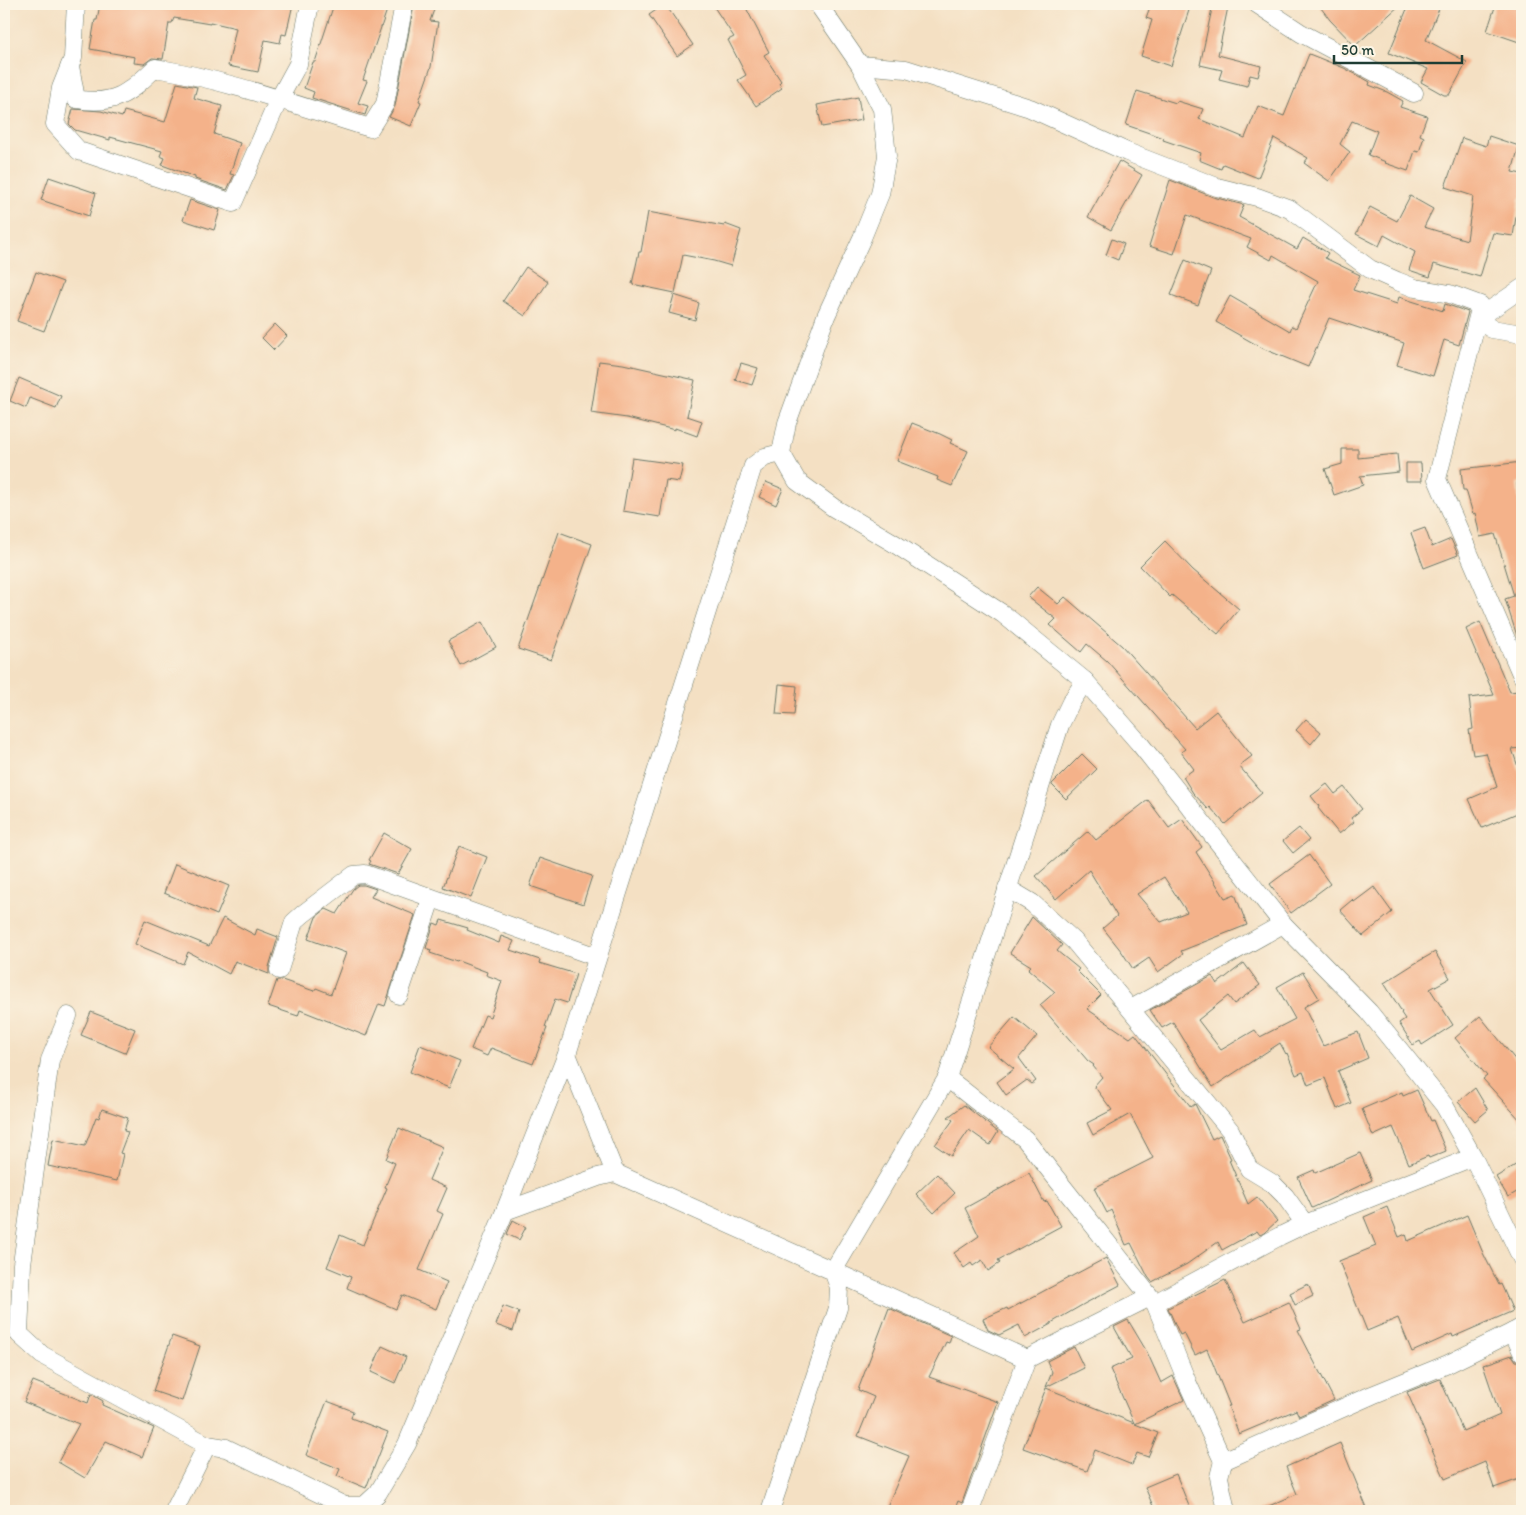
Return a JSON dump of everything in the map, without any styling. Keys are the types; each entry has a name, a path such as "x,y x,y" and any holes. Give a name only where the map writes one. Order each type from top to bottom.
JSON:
{"street":[{"path":"76,4 73,58 61,88 55,124 79,151 233,203 279,99 298,64 310,4"},
{"path":"70,66 76,99 85,101 104,102 121,96 155,68 279,99 370,128 385,104 404,4"},
{"path":"818,4 860,65 882,109 887,156 880,194 826,316 786,423 781,453 797,481 834,508 892,542 1003,614 1085,681 1140,744 1283,924 1369,1012 1444,1105 1474,1157 1522,1259"},
{"path":"1257,4 1300,33 1414,93"},
{"path":"860,65 906,69 1030,108 1127,152 1208,184 1257,197 1290,209 1370,269 1415,288 1450,294 1482,310"},
{"path":"1522,288 1482,310 1438,478 1522,676"},
{"path":"1482,310 1484,324 1492,329 1522,334"},
{"path":"68,1016 50,1060 22,1264 19,1334 42,1355 208,1445 226,1448 345,1506 364,1506 378,1492 407,1444 505,1211 567,1054 754,466 765,456 781,453"},
{"path":"770,1511 838,1308 839,1287 834,1271 947,1078 1060,725 1071,702 1085,681"},
{"path":"279,970 294,922 354,875 365,874 597,957"},
{"path":"1007,888 1032,903 1074,941 1230,1130 1249,1169 1272,1183 1285,1196 1305,1224"},
{"path":"399,995 431,899"},
{"path":"1131,1010 1283,924"},
{"path":"567,1054 616,1173"},
{"path":"947,1078 1025,1139 1153,1300 1223,1461 1220,1477 1226,1511"},
{"path":"970,1511 1027,1359 1153,1300 1305,1224 1474,1157"},
{"path":"505,1211 598,1177 616,1173 1027,1359"},
{"path":"1223,1461 1372,1395 1448,1364 1518,1330 1522,1352"},
{"path":"174,1511 208,1445"}],"building":[{"path":"100,4 293,4 286,35 282,34 280,43 265,40 258,72 228,66 236,28 210,22 210,24 174,18 172,23 169,23 163,59 152,58 144,64 134,63 135,57 90,49"},
{"path":"334,4 389,4 363,80 367,81 358,103 368,106 365,115 312,98 314,92 304,88 313,62 315,62"},
{"path":"414,4 436,4 430,21 438,22 431,67 419,101 421,102 411,126 389,117 395,106"},
{"path":"665,4 693,45 677,56 649,15"},
{"path":"712,4 744,4 769,52 764,55 781,81 779,83 782,88 756,106 738,80 746,75 728,40 734,37"},
{"path":"1151,4 1191,4 1171,66 1141,56 1152,20 1146,18"},
{"path":"1213,4 1228,7 1218,55 1261,66 1258,77 1250,75 1247,86 1219,79 1222,70 1200,65"},
{"path":"1318,4 1401,4 1355,46 1330,20"},
{"path":"1409,4 1441,4 1426,40 1467,62 1449,95 1444,95 1421,82 1428,69 1389,53"},
{"path":"1496,4 1507,4 1522,9 1522,43 1487,31"},
{"path":"1309,54 1344,68 1370,82 1369,85 1403,101 1400,107 1427,116 1420,135 1424,137 1419,152 1415,151 1408,171 1368,155 1377,131 1352,121 1340,144 1350,152 1329,181 1304,163 1308,158 1274,138 1258,178 1223,164 1221,169 1199,160 1201,153 1126,125 1137,91 1203,109 1199,119 1245,138 1258,106 1284,116"},
{"path":"177,83 197,87 194,98 222,106 214,134 240,143 230,174 234,175 227,190 162,165 165,158 160,156 162,151 110,137 110,140 75,130 69,124 73,109 101,111 122,117 124,111 165,122"},
{"path":"858,97 862,120 822,127 817,105"},
{"path":"1489,136 1519,146 1512,172 1522,174 1522,198 1519,198 1513,236 1493,233 1480,277 1434,264 1430,277 1409,270 1415,252 1384,235 1379,246 1356,234 1370,207 1397,221 1410,196 1433,209 1424,227 1467,240 1473,196 1445,187 1462,138 1486,146"},
{"path":"1119,161 1142,175 1111,230 1088,217"},
{"path":"49,177 96,193 89,216 41,200"},
{"path":"1170,180 1213,197 1244,205 1239,217 1297,249 1303,238 1328,253 1325,258 1360,275 1353,290 1397,304 1399,297 1443,311 1445,304 1468,312 1459,345 1444,340 1433,376 1397,365 1404,343 1329,318 1308,367 1264,349 1216,322 1230,296 1290,331 1292,326 1296,328 1318,281 1273,255 1271,260 1247,247 1251,239 1187,215 1174,254 1149,246"},
{"path":"190,200 220,210 214,230 183,220"},
{"path":"648,212 724,226 725,224 741,230 731,266 683,255 675,293 632,284 639,252 641,252"},
{"path":"1112,239 1124,244 1118,260 1106,255"},
{"path":"1185,260 1211,271 1198,305 1171,295"},
{"path":"526,267 548,282 525,316 503,301"},
{"path":"36,272 63,282 44,331 17,321"},
{"path":"674,295 699,303 695,320 669,313"},
{"path":"275,324 287,336 274,350 262,338"},
{"path":"599,361 623,364 695,380 687,416 702,421 697,436 675,428 675,430 627,418 591,413"},
{"path":"741,363 758,368 752,385 735,380"},
{"path":"19,378 61,396 56,408 30,398 26,408 10,401"},
{"path":"912,423 952,440 950,443 968,451 952,486 937,480 938,477 897,461"},
{"path":"1342,449 1358,449 1358,458 1397,454 1399,472 1360,476 1363,485 1334,495 1325,469 1342,464"},
{"path":"632,458 683,465 679,482 666,480 660,517 623,511"},
{"path":"1522,462 1522,482 1517,483 1519,508 1522,507 1522,645 1520,645 1505,599 1514,596 1495,534 1480,537 1475,513 1473,514 1466,490 1463,490 1461,469"},
{"path":"1406,463 1421,463 1422,481 1406,481"},
{"path":"766,482 783,489 776,505 759,497"},
{"path":"1425,528 1432,547 1451,539 1458,555 1424,568 1411,533"},
{"path":"559,532 592,544 551,660 518,649"},
{"path":"1165,541 1193,570 1239,609 1218,634 1172,595 1170,597 1140,566"},
{"path":"1037,587 1058,604 1065,597 1122,646 1195,728 1216,711 1252,756 1239,766 1262,793 1225,824 1210,807 1208,809 1193,793 1183,777 1194,769 1181,752 1185,749 1107,661 1087,644 1081,652 1050,625 1056,619 1028,597"},
{"path":"482,622 496,647 461,666 448,641"},
{"path":"1480,622 1510,692 1518,691 1522,725 1522,748 1512,749 1522,779 1522,811 1482,828 1469,799 1497,787 1486,753 1473,755 1469,730 1473,729 1469,698 1494,695 1466,629"},
{"path":"779,684 797,686 794,715 776,714"},
{"path":"1306,719 1321,732 1311,744 1296,730"},
{"path":"1082,754 1097,769 1066,799 1052,784"},
{"path":"1327,784 1335,794 1344,787 1362,809 1351,818 1354,822 1339,834 1311,796"},
{"path":"1148,800 1169,828 1182,819 1202,847 1196,852 1225,898 1235,894 1247,925 1181,951 1183,954 1158,972 1149,958 1133,969 1103,928 1117,916 1089,870 1056,899 1036,876 1088,831 1096,840","holes":["1164,877 1187,912 1161,922 1137,894"]},
{"path":"1299,828 1309,840 1293,853 1283,841"},
{"path":"384,833 412,849 398,874 369,864 371,861 369,860"},
{"path":"459,846 487,857 471,898 443,887"},
{"path":"1309,855 1330,884 1291,913 1270,884"},
{"path":"540,858 592,876 583,904 530,886"},
{"path":"175,864 229,886 217,915 164,893"},
{"path":"358,885 376,889 371,897 415,915 385,1006 379,1004 366,1036 300,1010 298,1016 268,1006 277,980 314,991 316,988 331,994 346,953 308,939 316,917 326,909 337,914 353,889"},
{"path":"1374,887 1392,912 1363,936 1340,910 1352,900 1354,902"},
{"path":"1032,917 1062,945 1057,951 1079,969 1077,971 1101,995 1087,1009 1130,1038 1135,1034 1191,1107 1195,1104 1212,1139 1220,1135 1248,1204 1257,1197 1277,1221 1264,1233 1260,1235 1257,1231 1222,1250 1218,1242 1187,1264 1152,1282 1148,1277 1131,1243 1126,1245 1111,1210 1107,1213 1094,1188 1153,1158 1130,1114 1093,1135 1087,1123 1112,1110 1094,1086 1102,1077 1094,1065 1088,1061 1040,1005 1055,992 1028,969 1031,966 1010,953"},
{"path":"223,918 255,935 257,929 278,937 269,967 269,974 235,961 229,974 188,952 183,964 135,944 145,920 209,946"},
{"path":"441,920 468,928 467,930 499,943 501,936 514,941 510,950 540,960 539,963 576,974 567,1003 555,999 545,1027 547,1028 533,1064 491,1048 487,1056 471,1049 485,1015 490,1017 502,981 486,975 487,972 430,953 431,950 426,948 434,923 439,925"},
{"path":"1435,952 1450,978 1430,989 1453,1025 1422,1045 1420,1041 1413,1045 1399,1023 1405,1019 1402,1012 1384,983"},
{"path":"1244,963 1260,985 1234,1004 1228,996 1198,1020 1221,1050 1255,1030 1260,1037 1295,1019 1277,987 1303,972 1319,998 1304,1007 1323,1046 1358,1032 1368,1058 1338,1071 1351,1103 1337,1109 1325,1078 1308,1085 1303,1072 1296,1075 1287,1053 1280,1043 1213,1087 1173,1022 1162,1028 1150,1010 1212,976 1217,984"},
{"path":"91,1012 135,1029 125,1053 81,1035"},
{"path":"1480,1016 1522,1068 1522,1122 1483,1079 1487,1076 1455,1038"},
{"path":"1014,1017 1037,1036 1019,1058 1036,1081 1032,1084 1027,1080 1006,1095 997,1082 1014,1069 988,1047"},
{"path":"420,1045 460,1061 449,1088 410,1072"},
{"path":"1475,1088 1488,1110 1475,1121 1458,1102"},
{"path":"1417,1090 1431,1121 1433,1120 1446,1151 1409,1164 1393,1127 1373,1136 1362,1109 1402,1092 1403,1096"},
{"path":"964,1105 998,1132 990,1145 969,1130 951,1156 935,1145 953,1120 948,1117"},
{"path":"102,1109 128,1118 124,1131 128,1132 120,1153 123,1154 117,1181 48,1166 53,1139 85,1146 96,1117 99,1118"},
{"path":"399,1128 443,1147 429,1180 447,1188 437,1211 443,1214 419,1270 447,1282 436,1309 402,1295 396,1309 347,1288 351,1277 327,1267 340,1235 363,1245 387,1188 385,1187 395,1163 386,1159"},
{"path":"1360,1153 1372,1180 1312,1208 1298,1177 1314,1170 1315,1173"},
{"path":"1522,1161 1522,1189 1508,1197 1496,1177"},
{"path":"1029,1173 1044,1202 1047,1201 1061,1226 998,1260 1000,1263 988,1271 982,1260 973,1266 971,1263 964,1268 954,1253 979,1236 965,1208"},
{"path":"937,1174 955,1193 934,1213 916,1194"},
{"path":"1387,1207 1399,1237 1406,1234 1408,1241 1467,1215 1483,1253 1499,1285 1501,1284 1513,1311 1453,1337 1452,1334 1412,1352 1398,1318 1367,1331 1339,1261 1376,1246 1364,1217"},
{"path":"513,1220 526,1227 519,1240 507,1234"},
{"path":"1106,1258 1120,1285 1025,1338 1019,1325 999,1335 988,1330 983,1319 1007,1308 1008,1310"},
{"path":"1225,1280 1245,1322 1289,1302 1301,1329 1298,1330 1334,1400 1299,1416 1296,1410 1239,1434 1207,1349 1195,1355 1184,1333 1180,1335 1168,1308"},
{"path":"1308,1284 1313,1296 1295,1305 1290,1293"},
{"path":"503,1306 519,1312 513,1331 496,1325"},
{"path":"889,1308 951,1336 949,1343 946,1342 929,1377 998,1402 962,1503 958,1501 954,1511 885,1511 909,1456 858,1436 874,1397 858,1390"},
{"path":"1128,1320 1147,1352 1161,1383 1173,1376 1184,1400 1135,1424 1158,1433 1148,1457 1137,1453 1132,1465 1095,1450 1087,1471 1023,1448 1046,1388 1134,1423 1110,1369 1132,1359 1114,1327"},
{"path":"172,1336 200,1346 182,1401 153,1391"},
{"path":"382,1346 406,1357 395,1383 371,1372"},
{"path":"1074,1347 1084,1368 1046,1387 1052,1372 1047,1361"},
{"path":"1512,1355 1516,1361 1522,1362 1522,1478 1494,1488 1485,1462 1445,1479 1407,1392 1440,1379 1463,1431 1500,1415 1483,1365"},
{"path":"33,1381 88,1403 91,1394 103,1401 102,1405 154,1428 142,1457 106,1441 85,1478 58,1462 79,1424 24,1402"},
{"path":"327,1401 353,1411 351,1418 388,1432 366,1488 337,1476 340,1469 306,1455"},
{"path":"1340,1443 1368,1511 1257,1511 1297,1494 1286,1467"},
{"path":"1176,1474 1191,1511 1155,1511 1145,1487"}],"railway":[{"path":"4,222 6,245 4,258"}]}
